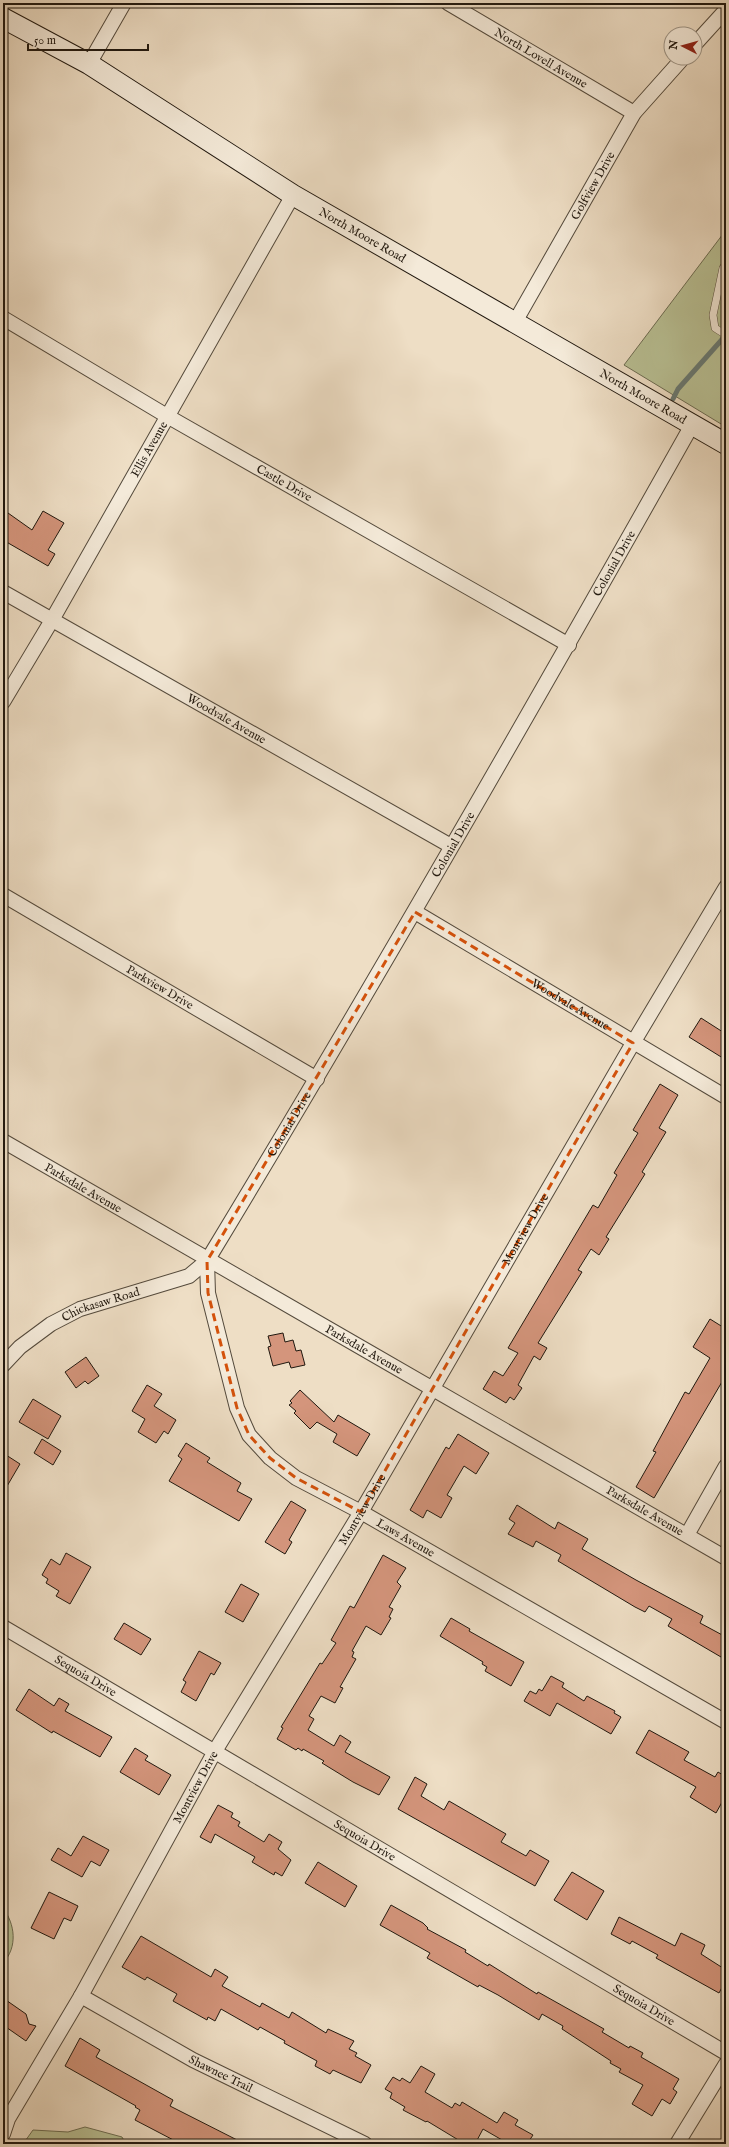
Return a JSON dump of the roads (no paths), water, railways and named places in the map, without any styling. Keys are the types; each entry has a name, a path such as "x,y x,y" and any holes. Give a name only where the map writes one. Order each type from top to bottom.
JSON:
{"main road":[{"name":"North Moore Road","path":"3,18 89,64 293,196 726,444"}],"street":[{"path":"89,64 124,3"},
{"name":"North Lovell Avenue","path":"448,3 634,113"},
{"path":"703,35 726,10"},
{"name":"Golfview Drive","path":"515,322 634,113 676,66"},
{"name":"Ellis Avenue","path":"3,702 52,620 293,196"},
{"name":"Castle Drive","path":"3,318 167,416 569,645"},
{"name":"Colonial Drive","path":"207,1261 317,1079 415,912 451,846 569,645 692,425"},
{"name":"Woodvale Avenue","path":"3,592 451,846"},
{"name":"Montview Drive","path":"3,2134 6,2114 81,1996 215,1752 361,1512 633,1043 726,887"},
{"name":"Parkview Drive","path":"3,895 317,1079"},
{"name":"Woodvale Avenue","path":"415,912 726,1097"},
{"name":"Parksdale Avenue","path":"3,1141 207,1261 433,1388 726,1558"},
{"name":"Chickasaw Road","path":"3,1365 20,1347 51,1324 62,1318 80,1309 189,1276 207,1261"},
{"name":"Laws Avenue","path":"207,1261 208,1293 237,1408 249,1435 270,1458 296,1478 361,1512 726,1722"},
{"path":"686,1535 726,1466"},
{"name":"Sequoia Drive","path":"3,1626 726,2053"},
{"name":"Shawnee Trail","path":"81,1996 193,2060 351,2140 365,2144"},
{"path":"677,2144 726,2064"}],"lane":[{"path":"724,334 715,328 713,315 723,268 726,264"}],"waterway":[{"path":"673,399 678,389 726,335"}]}
